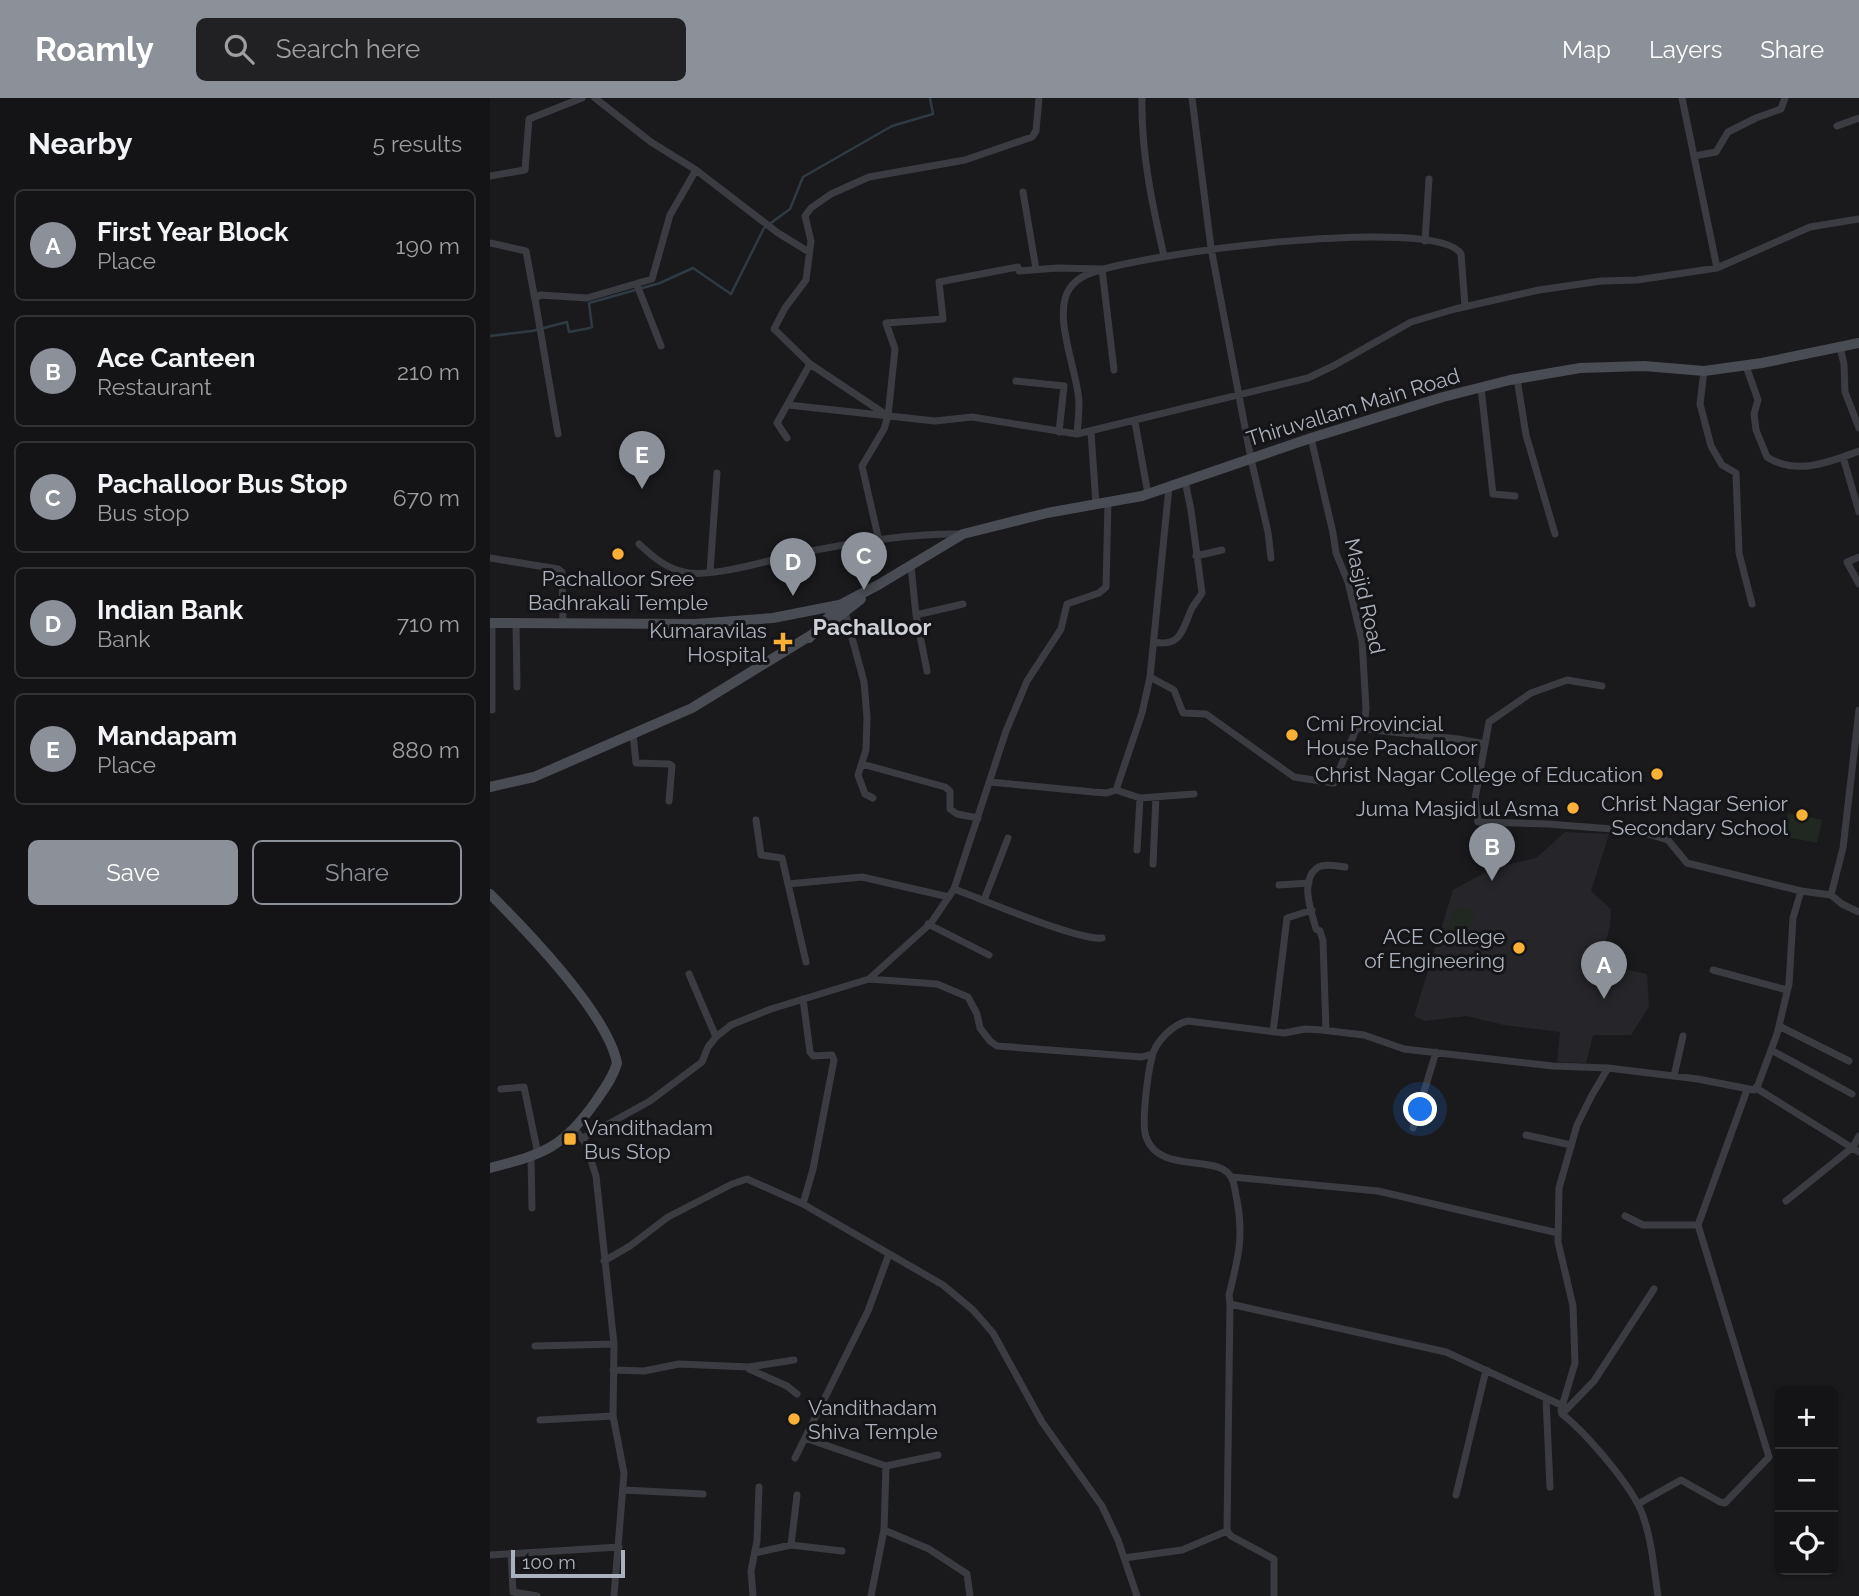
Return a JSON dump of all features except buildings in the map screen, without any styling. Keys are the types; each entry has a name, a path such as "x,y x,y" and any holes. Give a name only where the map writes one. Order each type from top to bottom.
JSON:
{"main road":[{"name":"Thiruvallam Main Road","path":"490,788 534,777 692,708 809,638 843,608 963,534 1047,513 1148,494 1311,438 1443,397 1517,379 1580,368 1644,366 1704,371 1746,366 1859,343"},
{"path":"491,624 695,624 773,618 843,608"},
{"path":"490,894 522,925 571,983 607,1035 617,1063 575,1129 546,1151 490,1168"}],"street":[{"path":"490,176 525,170 529,119 583,98"},
{"path":"595,98 651,142 696,170 778,233 808,252"},
{"path":"888,416 810,364 774,329 785,308 806,280 811,241 805,216 811,208 831,194 870,177 965,160 1032,137 1036,131 1039,98"},
{"path":"1142,98 1141,131 1152,203 1164,256"},
{"path":"1192,98 1210,248 1271,558"},
{"path":"1682,98 1717,268"},
{"path":"1694,156 1716,152 1728,132 1781,109 1785,98"},
{"path":"1837,126 1859,118"},
{"path":"535,300 539,295 587,298 637,285 653,277 670,215 696,170"},
{"path":"1425,241 1429,179"},
{"path":"1023,192 1036,269"},
{"path":"788,405 936,421 972,417 1059,432 1090,432 1308,378 1411,322 1465,306 1539,290 1717,268 1811,228 1859,219"},
{"path":"1077,434 1079,402 1065,323 1065,300 1075,282 1088,273 1210,248 1340,237 1425,241 1458,249 1461,254 1465,306"},
{"path":"490,243 526,251 558,434"},
{"path":"879,541 862,466 884,429 888,416 895,349 886,323 943,319 939,282 1018,267 1018,271 1102,269"},
{"path":"1102,269 1114,370"},
{"path":"637,285 661,346"},
{"path":"1840,347 1845,392 1859,428"},
{"path":"787,438 777,423 810,364"},
{"path":"1746,366 1758,400 1754,414 1756,430 1767,457 1805,467 1859,451"},
{"path":"1704,371 1700,404 1711,446 1722,465 1736,473 1739,553 1752,604"},
{"path":"1517,379 1526,435 1555,534"},
{"path":"1016,382 1064,386 1059,432"},
{"path":"1481,388 1493,494 1515,496"},
{"path":"1135,422 1148,494"},
{"path":"1090,432 1096,504"},
{"name":"Masjid Road","path":"1311,438 1334,533 1336,554 1348,582 1362,641 1366,708 1364,729"},
{"path":"1843,457 1859,512"},
{"path":"710,572 717,473"},
{"path":"1154,642 1162,644 1176,638 1185,629 1192,607 1202,593 1185,481"},
{"path":"1115,790 1142,713 1150,677 1169,487"},
{"path":"869,979 938,915 954,889 1006,731 1027,681 1061,629 1066,606 1070,602 1099,593 1105,587 1108,502"},
{"path":"639,544 666,566 692,573 933,533 963,534"},
{"path":"1196,556 1222,550"},
{"path":"1859,557 1847,562 1859,584"},
{"path":"490,558 558,569 562,572 563,623"},
{"path":"911,566 916,615 927,671"},
{"path":"916,615 963,604"},
{"path":"843,608 864,681 867,733 859,775 861,788 873,798"},
{"path":"516,623 517,687"},
{"path":"491,624 492,710"},
{"path":"1150,677 1174,690 1184,713 1206,714 1294,777 1334,783 1357,727 1485,744"},
{"path":"1602,686 1567,680 1531,693 1489,722 1475,799 1478,822 1638,831 1668,840 1686,863 1801,891 1831,895 1842,905 1859,912"},
{"path":"1831,895 1843,848 1855,775 1859,710"},
{"path":"633,734 637,763 672,766 669,801"},
{"path":"862,764 946,787 950,791 950,809 957,814 978,818"},
{"path":"990,782 1107,793 1115,790 1140,798 1194,794"},
{"path":"1153,864 1156,797"},
{"path":"1137,850 1140,798"},
{"path":"756,820 761,855 782,858 806,962"},
{"path":"984,900 1008,838"},
{"path":"1326,1030 1323,941 1320,931 1316,929 1308,898 1309,883 1319,867 1345,867"},
{"path":"788,884 862,877 949,897"},
{"path":"1279,885 1309,883"},
{"path":"954,889 1058,928 1102,939"},
{"path":"1638,1504 1681,1480 1725,1503 1769,1457 1698,1225 1779,1026 1787,990 1793,918 1801,891"},
{"path":"1273,1031 1287,918 1311,910"},
{"path":"928,924 989,955"},
{"path":"1713,970 1787,990"},
{"path":"689,974 716,1037"},
{"path":"583,1138 650,1101 702,1062 708,1047 731,1025 753,1015 869,979 937,984 968,997 977,1014 980,1028 997,1046 1142,1057 1152,1054"},
{"path":"803,999 810,1052 813,1056 832,1055 834,1060 813,1169 803,1204"},
{"path":"1558,1233 1378,1191 1232,1177 1223,1169 1160,1155 1146,1139 1144,1121 1152,1054 1165,1035 1188,1020 1273,1031 1326,1030 1364,1035 1404,1049 1674,1076 1752,1089 1856,1150"},
{"path":"1779,1026 1849,1061"},
{"path":"1674,1076 1683,1036"},
{"path":"1771,1050 1853,1094"},
{"path":"1413,1128 1436,1052"},
{"path":"1608,1068 1577,1125 1559,1188 1560,1255 1573,1306 1575,1363 1573,1376 1561,1405 1562,1414 1584,1432 1638,1504 1644,1517 1658,1596"},
{"path":"501,1089 524,1087 535,1155 532,1208"},
{"path":"575,1129 583,1138 596,1176 614,1344 613,1416 624,1473 614,1596"},
{"path":"1526,1135 1572,1145"},
{"path":"1787,1201 1856,1150 1859,1136"},
{"path":"1232,1177 1242,1233 1230,1295 1227,1531 1231,1536 1274,1559 1274,1596"},
{"path":"604,1261 630,1247 668,1217 743,1180 759,1182 803,1204 943,1285 973,1310 993,1333 1042,1422 1102,1506 1137,1596"},
{"path":"1625,1216 1643,1225 1698,1225"},
{"path":"794,1458 868,1311 889,1254"},
{"path":"1562,1414 1594,1381 1654,1289"},
{"path":"1230,1304 1446,1352 1561,1405"},
{"path":"535,1346 614,1344"},
{"path":"613,1370 644,1371 680,1364 746,1367 794,1360"},
{"path":"746,1367 765,1374 797,1394"},
{"path":"1456,1495 1486,1370"},
{"path":"1546,1398 1550,1487"},
{"path":"540,1420 613,1416"},
{"path":"804,1438 886,1466 938,1455"},
{"path":"871,1596 884,1530 886,1466"},
{"path":"752,1596 751,1571 755,1553 759,1487"},
{"path":"623,1490 703,1494"},
{"path":"791,1545 797,1495"},
{"path":"1633,1496 1647,1499"},
{"path":"884,1530 929,1549 967,1574 970,1596"},
{"path":"1124,1558 1182,1550 1227,1531"},
{"path":"755,1553 791,1545 842,1551"},
{"path":"490,1555 619,1547"},
{"path":"511,1553 513,1592 537,1596"}],"shaded area":[{"path":"1788,813 1822,820 1817,843 1783,836"},
{"name":"ACE College of Engineering","path":"1565,832 1609,834 1591,891 1611,909 1610,926 1599,969 1624,969 1647,974 1649,1007 1631,1035 1593,1035 1586,1063 1557,1062 1560,1032 1504,1025 1466,1016 1425,1021 1414,1016 1453,890 1493,868 1536,858"},
{"path":"1455,908 1476,909 1464,945 1443,941"}],"waterway":[{"path":"490,336 532,331 567,322 569,332 590,328 589,303 660,283 693,268 731,294 764,228 790,209 803,177 892,126 933,114 930,98"}],"place":[{"name":"Mandapam","path":"642,489"},
{"name":"Pachalloor Sree Badhrakali Temple","path":"618,554"},
{"name":"Pachalloor Bus Stop","path":"864,590"},
{"name":"Indian Bank","path":"793,596"},
{"name":"Kumaravilas Hospital","path":"783,642"},
{"name":"Cmi Provincial House Pachalloor","path":"1292,735"},
{"name":"Christ Nagar College of Education","path":"1657,774"},
{"name":"Juma Masjid ul Asma","path":"1573,808"},
{"name":"Christ Nagar Senior Secondary School","path":"1802,815"},
{"name":"Ace Canteen","path":"1492,881"},
{"name":"ACE College of Engineering","path":"1519,948"},
{"name":"First Year Block","path":"1604,999"},
{"name":"Vandithadam Bus Stop","path":"570,1139"},
{"name":"Vandithadam Shiva Temple","path":"794,1419"}],"district":[{"name":"Pachalloor","path":"872,626"}]}
